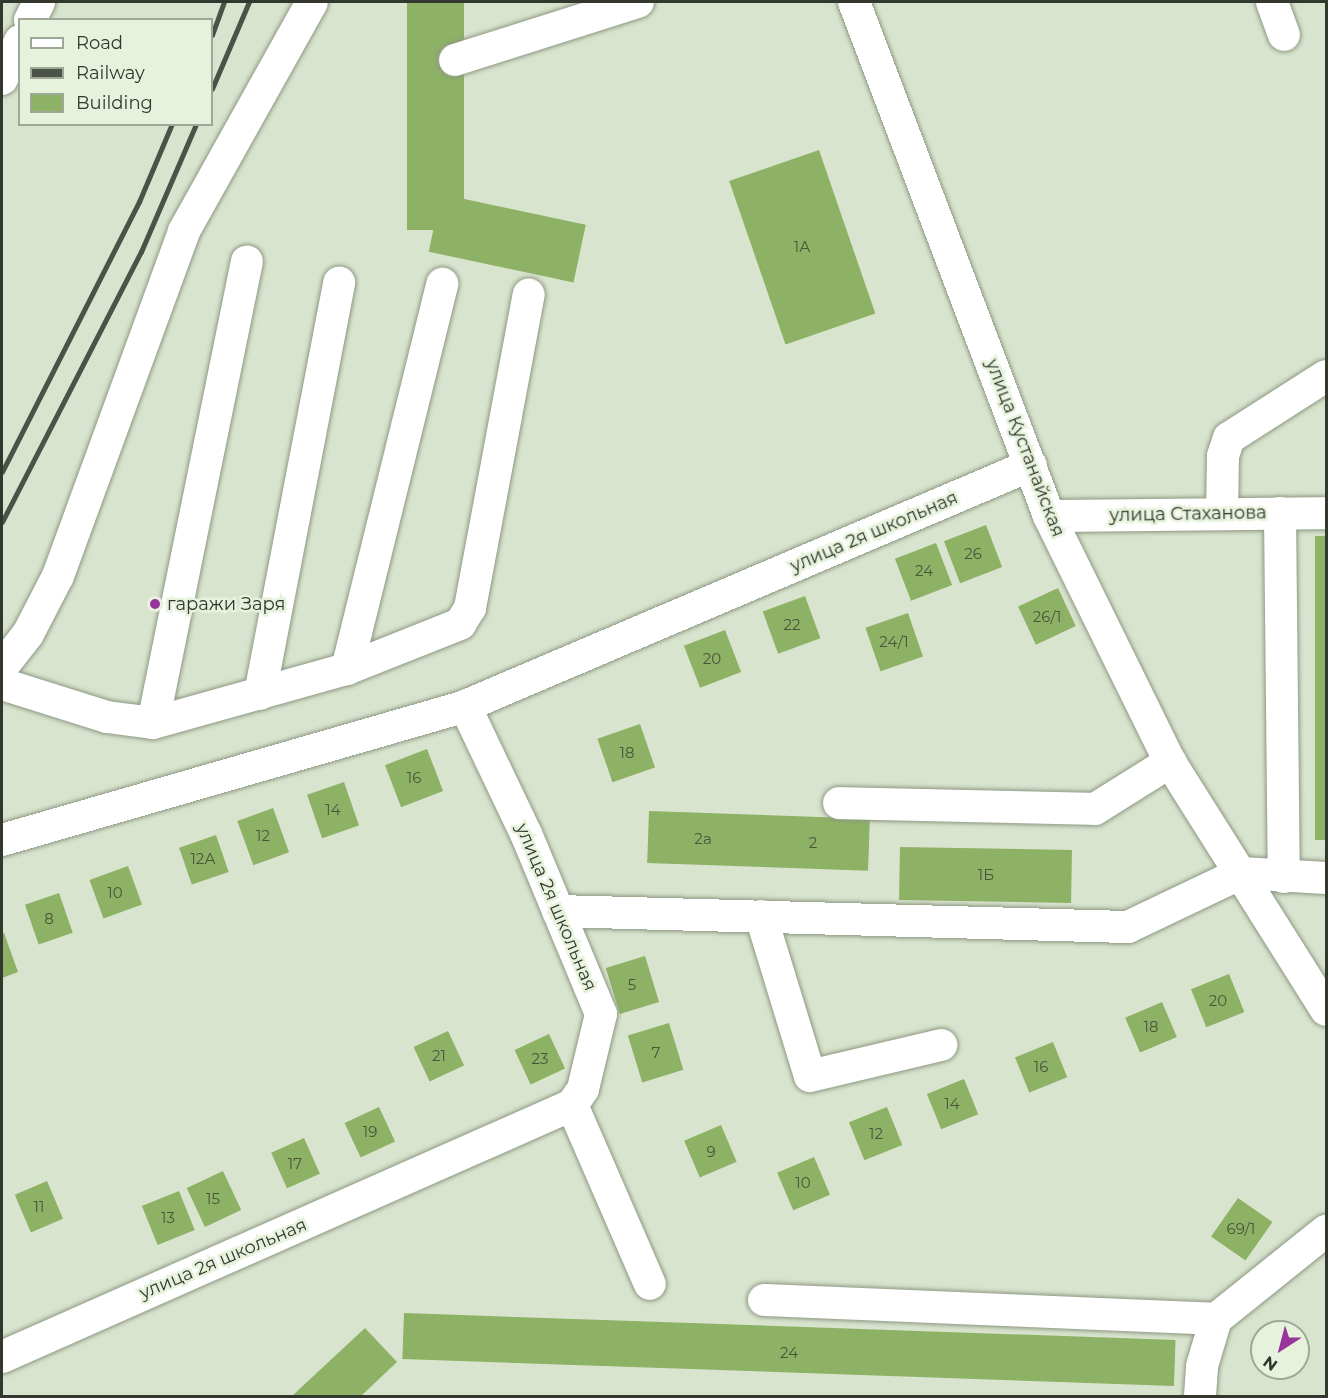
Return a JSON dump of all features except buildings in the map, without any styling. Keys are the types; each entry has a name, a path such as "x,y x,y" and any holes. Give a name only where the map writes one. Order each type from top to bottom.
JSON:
{"street":[{"path":"31,18 39,2"},
{"path":"2,667 28,634 58,576 184,231 312,2"},
{"path":"455,60 638,2"},
{"name":"улица Кустанайская","path":"854,2 1049,516 1170,762 1326,1010"},
{"path":"1272,2 1284,35"},
{"path":"2,79 18,46"},
{"path":"153,723 247,261"},
{"path":"260,694 339,283"},
{"path":"347,669 442,284"},
{"path":"2,684 108,717 153,723 347,669 460,624 470,608 529,294"},
{"path":"1222,514 1223,456 1229,438 1326,376"},
{"name":"улица 2я школьная","path":"2,1357 572,1105 589,1072 601,1014 558,911 465,705 1031,465"},
{"path":"1280,513 1284,877"},
{"name":"улица Стаханова","path":"1049,516 1326,513"},
{"path":"2,840 465,705"},
{"path":"839,803 1095,809 1170,762"},
{"path":"558,911 1128,927 1241,873 1326,878"},
{"path":"761,916 810,1076 941,1045"},
{"path":"572,1105 650,1284"},
{"path":"1200,1396 1202,1366 1216,1319 1326,1231"},
{"path":"764,1299 1216,1319"}],"railway":[{"path":"213,32 224,2"},
{"path":"213,87 249,2"},
{"path":"2,472 139,202 171,126"},
{"path":"2,522 141,252 195,126"}],"place":[{"name":"гаражи Заря","path":"155,604"}]}
